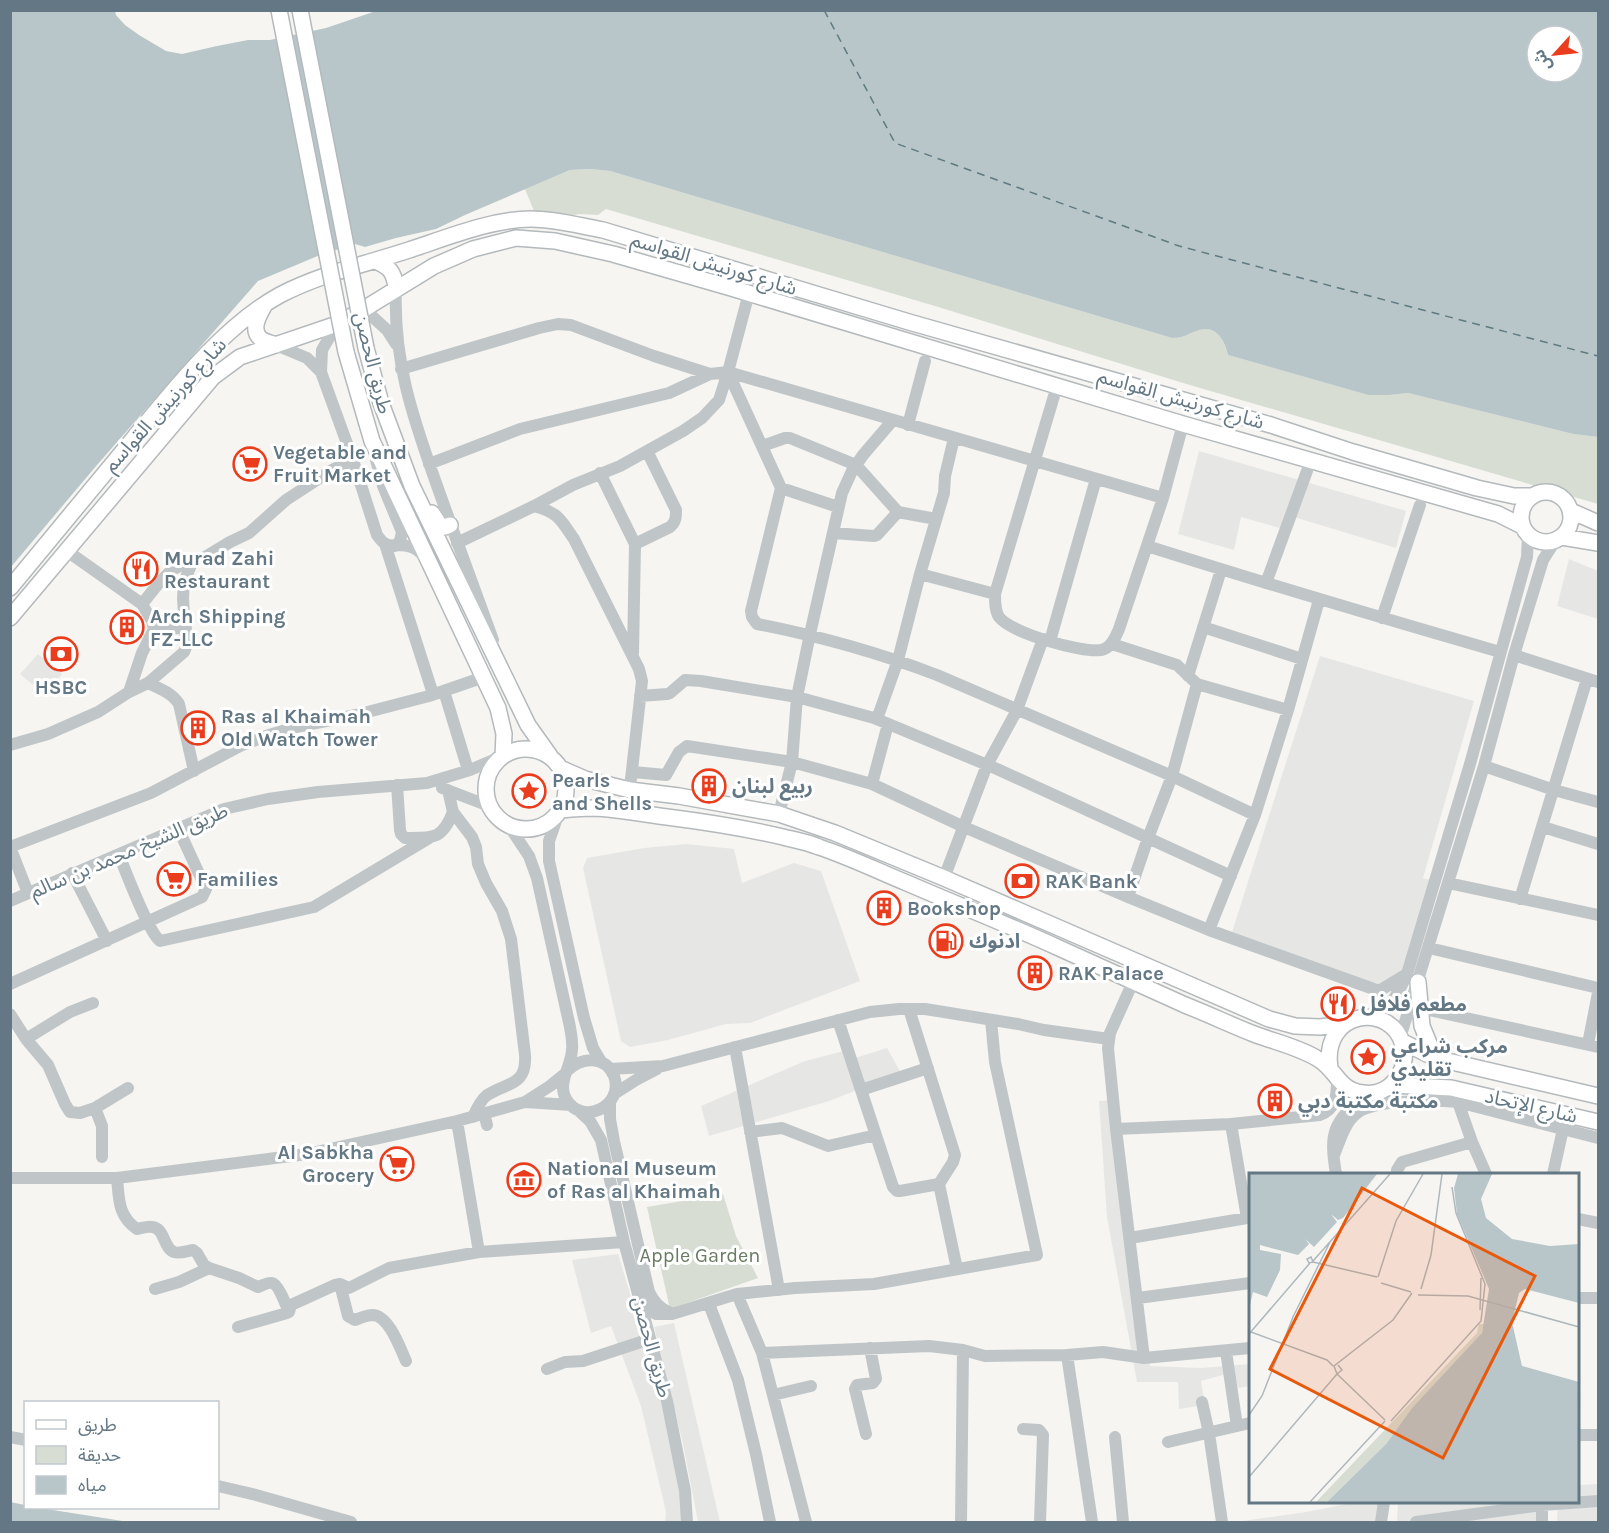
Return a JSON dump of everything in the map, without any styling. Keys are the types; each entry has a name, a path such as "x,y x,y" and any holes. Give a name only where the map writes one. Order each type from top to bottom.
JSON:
{"main road":[{"name":"طريق الحصن","path":"279,10 346,352 372,441 498,708 504,734 503,756"},
{"name":"طريق الحصن","path":"300,10 366,348 394,442 412,486 528,725 550,756"},
{"name":"شارع كورنيش القواسم","path":"10,588 205,356 264,306 317,279 465,232 509,221 532,219 556,220 603,230 909,322 1271,425 1353,452 1477,488 1514,496 1532,496"},
{"name":"شارع كورنيش القواسم","path":"10,618 213,377 240,357 337,324 434,266 473,249 516,238 555,241 613,254 711,282 1183,424 1498,514 1525,530"},
{"path":"375,261 386,265 392,272 396,288"},
{"path":"696,291 711,282"},
{"path":"264,306 257,318 255,328 262,340 276,345"},
{"path":"366,348 417,482 433,516 439,524 445,527 450,525"},
{"path":"1558,539 1570,525 1570,511 1567,504 1555,493 1540,492 1526,501 1521,518 1525,530 1536,540 1545,543 1558,539 1599,543"},
{"path":"1570,511 1599,523"},
{"path":"526,749 550,756 562,769 566,779 566,800 560,813 548,824 535,829 522,830 501,821 489,806 486,795 486,784 495,764 503,756 526,749"},
{"path":"562,769 585,779 630,790 679,796 779,814 835,833 944,878 1269,1019 1295,1026 1320,1027 1345,1024"},
{"path":"560,813 591,808 692,820 753,830 817,846 1057,946 1132,982 1255,1034 1300,1050 1319,1059 1334,1074 1353,1092 1375,1093 1392,1085 1404,1065 1405,1054 1402,1040 1389,1024 1378,1019 1367,1017 1345,1024 1336,1032 1330,1043 1328,1056 1334,1074"},
{"path":"1413,978 1422,1026 1435,1058"},
{"name":"شارع الإتحاد","path":"1402,1040 1435,1058 1599,1096"},
{"name":"شارع الإتحاد","path":"1392,1085 1451,1088 1599,1122"},
{"path":"1493,1097 1500,1113"}],"street":[{"path":"396,288 397,345 414,420 508,683"},
{"path":"457,543 573,485 620,466 702,418 719,400 749,293"},
{"path":"364,309 387,330 397,345"},
{"path":"337,324 322,350 321,372 353,460 373,526 377,535 390,545 439,692 468,770"},
{"path":"401,369 558,324 571,325 710,374"},
{"path":"276,345 307,358 321,372"},
{"path":"908,425 925,361"},
{"path":"728,372 781,488 751,611 757,624 810,634 898,660 1172,776 1255,815"},
{"path":"429,465 520,429 669,393 710,374 728,372 1163,498"},
{"path":"1054,396 994,594 994,604 998,616 1008,625 1047,640 1074,647 1101,650 1112,644 1163,498 1183,424"},
{"path":"779,814 792,762 797,697 842,493 856,465 893,420"},
{"path":"762,446 790,438 856,465 898,512 936,519"},
{"path":"872,784 883,722 920,574 944,493 945,476 954,438"},
{"path":"372,441 383,486 402,531 400,541 390,545"},
{"path":"635,544 670,527 676,516 676,510 647,451"},
{"path":"142,604 171,572 184,563 202,559 249,533 286,500 332,470 353,460"},
{"path":"1266,583 1307,471"},
{"path":"600,473 635,544 633,657"},
{"path":"944,878 987,765 1017,710 1047,640 1096,479"},
{"path":"781,488 838,507"},
{"path":"1382,618 1420,504"},
{"path":"534,506 552,511 574,539 639,669 642,681 630,790"},
{"path":"833,533 874,536 898,512"},
{"path":"1402,1040 1413,978 1527,558 1525,530"},
{"path":"1367,1017 1386,1007 1397,996 1413,978 1430,948 1543,560 1558,539"},
{"path":"390,545 408,545 426,558"},
{"path":"1147,546 1319,600 1500,652"},
{"path":"67,550 142,604 152,621 154,629 142,653 129,692"},
{"path":"10,745 48,734 98,712 148,683 184,652 186,628 184,582 192,563"},
{"path":"1128,897 1172,776 1203,627 1221,570"},
{"path":"920,574 994,594"},
{"path":"1209,930 1255,815 1319,600"},
{"path":"1203,627 1302,659"},
{"path":"154,629 186,628"},
{"path":"1112,644 1177,665 1192,680 1288,710"},
{"path":"1514,655 1593,681 1554,790 1520,899"},
{"path":"28,893 11,847 151,793 242,745 269,735 356,715 484,678"},
{"path":"640,696 670,693 685,680 701,681 797,697 883,722 987,765 1230,876"},
{"path":"148,683 175,698 179,704 194,771"},
{"path":"633,772 666,775 679,752 687,746 792,762 872,784 964,827 1128,897 1209,930 1379,991 1413,978"},
{"name":"طريق الشيخ محمد بن سالم","path":"10,901 224,809 268,799 318,792 426,783 503,756"},
{"path":"1484,766 1554,790 1599,802"},
{"name":"طريق الشيخ محمد بن سالم","path":"426,783 489,806"},
{"path":"397,785 401,834 405,838 429,838"},
{"path":"448,790 453,812 472,837 478,864 507,923 525,1055 521,1077 517,1082 486,1096 481,1118"},
{"path":"119,855 148,921 160,941 314,907 429,838 443,832 453,812"},
{"path":"560,813 549,841 549,861 584,1018 593,1048 614,1077 616,1086 612,1098"},
{"path":"509,826 529,856 537,878 570,1027 572,1050 563,1081 563,1090 574,1108"},
{"path":"1543,827 1599,844"},
{"path":"10,984 202,897 206,890 178,828"},
{"path":"72,873 107,941"},
{"path":"552,874 567,885"},
{"path":"1448,883 1599,915"},
{"path":"1420,1008 1593,1045 1599,990 1430,948"},
{"path":"1132,982 1109,1039 1116,1129 1144,1358"},
{"path":"26,1039 70,1012 93,1003"},
{"path":"909,1009 955,1155 939,1184 957,1269"},
{"path":"525,1102 574,1108 587,1113 596,1112 604,1108 612,1098 636,1080 663,1066 870,1012 925,1009 1109,1039"},
{"path":"10,1014 26,1039 48,1065 70,1112 80,1113 94,1108 128,1088"},
{"path":"838,1020 893,1187 897,1191 939,1184"},
{"path":"640,1303 656,1314 672,1314 737,1294 874,1284 1037,1255 995,1062 991,1020"},
{"path":"735,1047 778,1290"},
{"path":"10,1178 117,1178 307,1154 457,1121 481,1118 525,1102 583,1060 593,1060 606,1066 663,1066"},
{"path":"861,1090 927,1068"},
{"path":"1116,1129 1231,1124 1324,1114 1334,1105 1337,1095 1334,1074"},
{"path":"1336,1173 1335,1130 1344,1113 1365,1094"},
{"name":"طريق الحصن","path":"612,1098 610,1119 613,1135 649,1292 653,1301 661,1309 672,1314"},
{"path":"1334,1155 1345,1127 1363,1109 1407,1101 1458,1102 1599,1138"},
{"path":"1458,1102 1486,1173"},
{"path":"94,1108 102,1126 102,1157"},
{"name":"طريق الحصن","path":"574,1108 590,1121 601,1140 624,1242 667,1401 685,1491 687,1522"},
{"path":"457,1121 479,1252"},
{"path":"1130,1238 1249,1218 1231,1124"},
{"path":"750,1132 782,1128 828,1146 876,1135"},
{"path":"1553,1173 1563,1129"},
{"path":"1396,1173 1402,1162 1472,1142"},
{"path":"117,1178 121,1209 129,1223 137,1228 158,1229 169,1249 179,1253 193,1250 209,1268 258,1287 270,1282 274,1283 289,1312"},
{"path":"1579,1219 1599,1223"},
{"path":"289,1312 291,1305 335,1285 340,1284 349,1288 389,1268 479,1252 624,1242"},
{"path":"155,1289 179,1282 209,1268"},
{"path":"1138,1298 1249,1283"},
{"path":"340,1284 348,1316 355,1320 372,1315 380,1317 389,1326 406,1361"},
{"path":"737,1294 762,1353 806,1522"},
{"path":"1579,1298 1599,1298"},
{"path":"709,1304 738,1380 770,1522"},
{"path":"238,1327 289,1312"},
{"path":"547,1369 565,1362 583,1361 650,1339"},
{"path":"762,1353 929,1346 963,1350 984,1356 1103,1352 1144,1358 1249,1348"},
{"path":"866,1434 855,1388 858,1385 873,1383 876,1379 870,1348"},
{"path":"961,1522 963,1350"},
{"path":"1226,1351 1237,1426"},
{"path":"1067,1355 1092,1522"},
{"path":"773,1395 811,1386"},
{"path":"1202,1402 1209,1433 1222,1522"},
{"path":"1168,1442 1249,1424"},
{"path":"1023,1430 1040,1430 1042,1435 1040,1522"},
{"path":"1579,1436 1599,1435"},
{"path":"1115,1437 1123,1522"},
{"path":"219,1486 351,1522"},
{"path":"1579,1502 1599,1502"},
{"path":"1381,1522 1384,1503"},
{"path":"1416,1522 1442,1521 1477,1507 1542,1503 1542,1522"}],"shaded area":[{"path":"1199,451 1406,511 1396,548 1294,517 1290,531 1241,517 1234,550 1178,534"},
{"path":"1569,559 1598,571 1598,619 1557,606"},
{"path":"38,654 62,674 45,695 20,674"},
{"path":"1320,656 1474,701 1423,878 1431,880 1403,973 1381,985 1366,984 1232,932"},
{"path":"687,844 734,849 742,883 794,863 821,871 860,981 750,1023 726,1024 668,1040 630,1047 621,1041 583,868 587,858 644,848"},
{"path":"887,1048 901,1073 829,1101 709,1136 701,1106 805,1061 848,1050 855,1058"},
{"path":"1112,1100 1150,1366 1201,1368 1249,1364 1249,1386 1238,1388 1234,1372 1201,1381 1205,1405 1179,1409 1178,1382 1137,1382 1107,1217 1099,1101"},
{"path":"618,1254 642,1333 659,1378 679,1478 683,1522 665,1522 666,1512 641,1406 611,1326 591,1333 572,1260"},
{"path":"674,1323 720,1522 698,1522 683,1444 654,1327"},
{"path":"1598,1484 1598,1522 1557,1522 1558,1503 1579,1503 1579,1485"},
{"path":"1352,1503 1378,1503 1379,1522 1236,1522"},
{"path":"1398,1503 1540,1503 1541,1522 1397,1522"}],"green space":[{"path":"570,170 610,171 1172,338 1184,336 1199,329 1210,329 1219,335 1228,355 1368,395 1408,393 1573,434 1598,437 1598,504 1183,383 935,306 606,209 598,215 580,214 538,221 525,189"},
{"name":"Apple Garden","path":"723,1194 736,1236 758,1278 670,1309 647,1207"}],"water":[{"path":"379,10 1598,11 1598,437 1573,434 1408,393 1368,395 1228,355 1219,335 1210,330 1199,330 1172,338 610,171 570,170 436,229 365,247 355,244 320,255 258,281 11,567 11,11 115,11 125,25 139,35 166,51 182,54 248,40 270,40 326,28"},
{"path":"10,1502 24,1505 24,1509 46,1509 129,1522 11,1522"}],"ferry route":[{"path":"824,10 895,143 1179,246 1598,356"}],"place":[{"name":"Vegetable and Fruit Market","path":"250,464"},
{"name":"Murad Zahi Restaurant","path":"141,569"},
{"name":"Arch Shipping FZ-LLC","path":"127,627"},
{"name":"HSBC","path":"61,654"},
{"name":"Ras al Khaimah Old Watch Tower","path":"198,728"},
{"name":"ربيع لبنان","path":"709,786"},
{"name":"Pearls and Shells","path":"529,791"},
{"name":"Families","path":"174,879"},
{"name":"RAK Bank","path":"1022,881"},
{"name":"Bookshop","path":"884,908"},
{"name":"ادنوك","path":"946,941"},
{"name":"RAK Palace","path":"1035,973"},
{"name":"مطعم فلافل","path":"1338,1004"},
{"name":"مركب شراعي تقليدي","path":"1368,1057"},
{"name":"مكتبة مكتبة دبي","path":"1275,1101"},
{"name":"Al Sabkha Grocery","path":"397,1164"},
{"name":"National Museum of Ras al Khaimah","path":"524,1180"}]}
